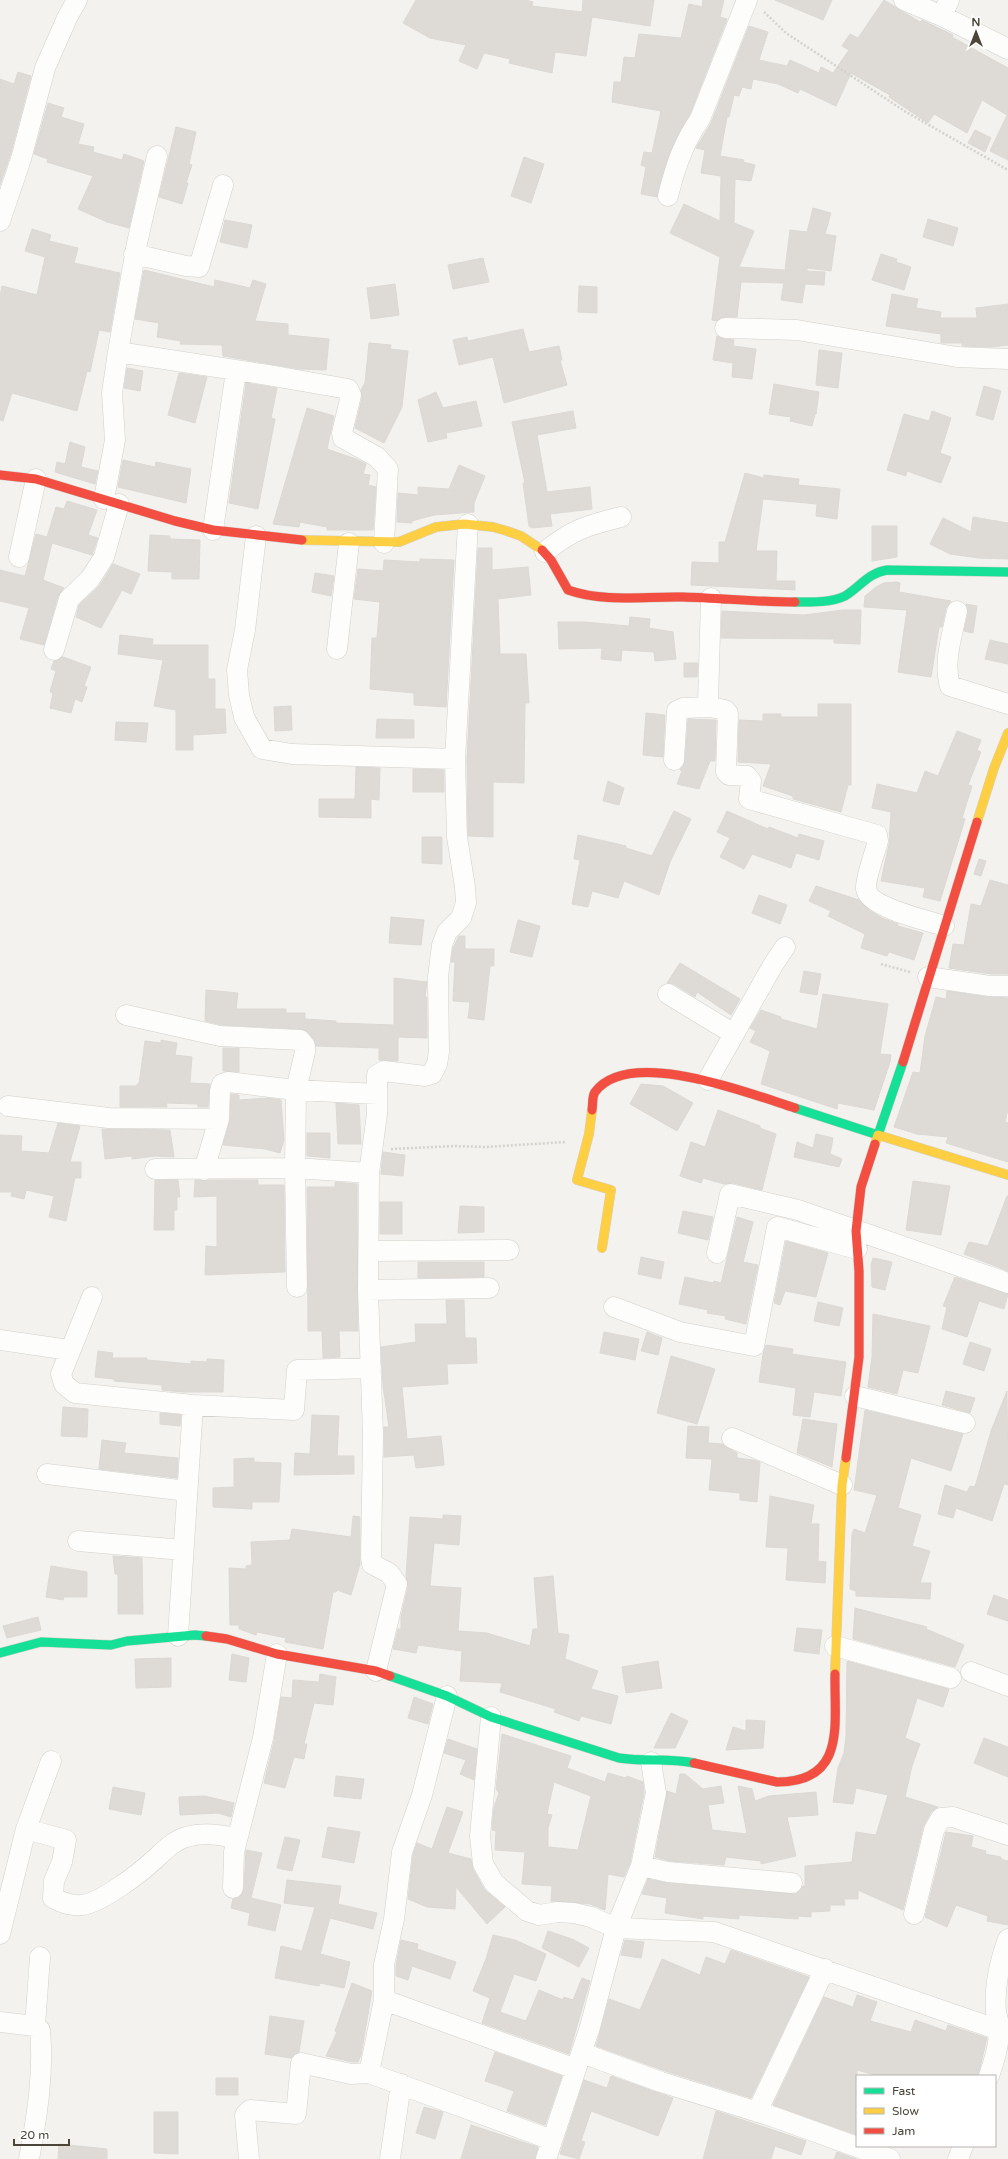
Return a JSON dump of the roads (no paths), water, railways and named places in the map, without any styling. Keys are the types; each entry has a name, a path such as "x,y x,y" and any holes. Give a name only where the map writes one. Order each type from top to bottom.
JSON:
{"street":[{"path":"0,221 21,159 44,68 77,0"},
{"path":"668,196 677,161 691,130 700,119 747,0"},
{"path":"904,0 946,8 1008,49"},
{"path":"54,650 69,599 90,579 104,557 112,502 115,440 112,393 134,254 157,156"},
{"path":"134,254 186,266 199,266 222,185"},
{"path":"725,328 797,330 957,357 1008,359"},
{"path":"118,352 334,387 350,392 351,395 342,433 343,438 377,457 388,469 384,542"},
{"path":"213,530 236,371"},
{"path":"0,475 36,479 175,521 213,530 256,536 317,542 349,543 384,542 411,539 436,527 468,524 503,531 527,539 545,552 563,585 574,593 607,597 711,598 734,601 817,602 838,599 851,593 864,578 880,571 1008,572"},
{"path":"19,557 36,479"},
{"path":"545,552 562,538 585,526 621,517"},
{"path":"376,1671 397,1584 389,1573 372,1564 370,1558 373,1435 368,1290 369,1173 377,1114 377,1074 384,1071 425,1076 432,1074 437,1064 439,1052 438,977 442,945 446,932 461,918 466,903 457,837 455,760 468,524"},
{"path":"256,536 245,630 237,670 244,717 262,750 292,754 455,760"},
{"path":"337,649 349,543"},
{"path":"710,707 708,703 711,598"},
{"path":"957,611 948,659 947,673 950,686 1008,704"},
{"path":"674,760 677,711 683,708 710,707 725,710 728,714 726,772 729,775 747,776 751,781 749,799 877,835 878,841 866,885 869,895 883,906 944,926"},
{"path":"0,1653 41,1642 111,1645 127,1641 195,1635 227,1639 277,1654 376,1671 447,1696 491,1717 600,1753 636,1762 683,1762 777,1782 790,1782 818,1771 826,1764 832,1751 834,1735 835,1646 842,1485 855,1396 860,1323 857,1240 861,1187 902,1067 928,977 994,768 1008,734"},
{"path":"708,1080 773,965 785,947"},
{"path":"928,977 990,986 1008,986"},
{"path":"668,994 734,1034"},
{"path":"126,1015 220,1036 300,1040 306,1046 306,1052 296,1090 295,1168 297,1287"},
{"path":"602,1248 612,1190 577,1180 589,1134 594,1093 606,1081 635,1072 651,1072 708,1080 878,1135 1008,1174"},
{"path":"204,1170 219,1119 220,1091 222,1084 228,1082 296,1090 377,1094"},
{"path":"8,1106 109,1118 219,1119"},
{"path":"155,1169 204,1170 295,1168 369,1173"},
{"path":"717,1253 725,1193 798,1210 857,1240"},
{"path":"614,1307 680,1332 754,1346 777,1227 857,1240 1008,1283"},
{"path":"369,1251 510,1250"},
{"path":"368,1290 489,1288"},
{"path":"92,1297 69,1350 61,1374 64,1384 75,1393 193,1405 294,1410 289,1370 371,1368"},
{"path":"0,1340 69,1350"},
{"path":"855,1396 965,1422"},
{"path":"178,1636 193,1405"},
{"path":"732,1438 842,1485"},
{"path":"47,1474 187,1491"},
{"path":"78,1541 183,1550"},
{"path":"835,1646 951,1678"},
{"path":"233,1888 232,1867 237,1838 263,1738 277,1654"},
{"path":"971,1672 1008,1686"},
{"path":"369,2073 384,2000 384,1965 394,1919 402,1852 422,1795 447,1696"},
{"path":"491,1717 480,1836 484,1864 487,1874 494,1883 506,1895 527,1911 539,1915 558,1912 574,1913 591,1917 619,1919 714,1932 825,1969 1004,2032"},
{"path":"0,1934 26,1829 51,1761"},
{"path":"546,2159 590,2028 619,1919 641,1866 656,1793 652,1762"},
{"path":"914,1914 934,1830 941,1818 953,1816 1008,1835"},
{"path":"26,1829 66,1840 62,1862 54,1881 53,1898 65,1904 83,1905 112,1892 140,1872 172,1844 186,1837 212,1833 237,1838"},
{"path":"641,1866 668,1872 792,1883"},
{"path":"990,2075 996,2053 1004,2032 996,2012 997,1992 1003,1954 1008,1939"},
{"path":"34,2026 40,1957"},
{"path":"757,2112 825,1969"},
{"path":"384,2000 579,2061 661,2082 757,2112 890,2159"},
{"path":"0,2022 34,2026 40,2030 42,2053 38,2109 29,2159"},
{"path":"249,2159 245,2115 250,2110 296,2114 301,2063 352,2074 369,2073 552,2140"},
{"path":"390,2159 401,2084"},
{"path":"958,2159 963,2147"}]}
